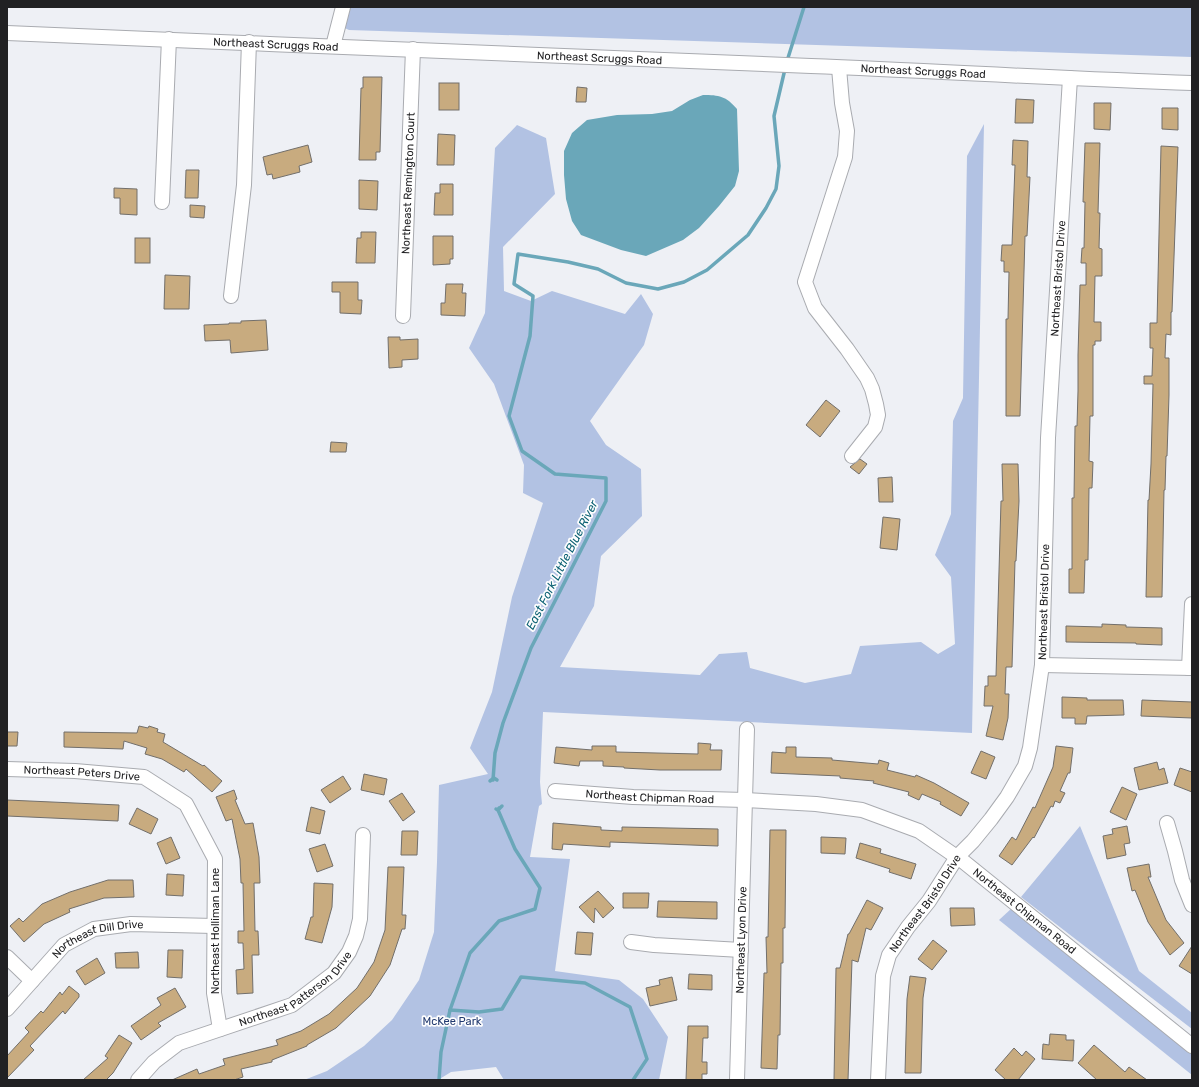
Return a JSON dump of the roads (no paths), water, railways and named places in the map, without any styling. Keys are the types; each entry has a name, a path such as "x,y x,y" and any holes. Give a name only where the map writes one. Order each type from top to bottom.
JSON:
{"street":[{"path":"333,46 343,7"},
{"name":"Northeast Scruggs Road","path":"7,33 414,49 563,57 815,66 1192,84"},
{"path":"162,202 169,39"},
{"path":"231,296 244,185 249,42"},
{"name":"Northeast Remington Court","path":"403,316 414,49"},
{"path":"840,68 842,103 847,132 845,157 805,282 815,308 847,349 867,378 876,404 878,415 875,427 852,456"},
{"name":"Northeast Bristol Drive","path":"878,1080 883,976 888,955 929,901 957,857 991,819 1007,796 1025,766 1030,748 1042,665 1048,438 1070,78"},
{"path":"1042,665 1190,668 1192,604"},
{"path":"745,800 747,729"},
{"name":"Northeast Peters Drive","path":"7,769 75,771 144,777 186,804 191,814"},
{"name":"Northeast Chipman Road","path":"555,791 633,797 745,800 816,804 862,810 919,831 957,857 1192,1046"},
{"name":"Northeast Lyon Drive","path":"736,1080 745,800"},
{"name":"Northeast Holliman Lane","path":"191,814 215,859 214,993 220,1029"},
{"path":"1166,823 1182,880 1192,905"},
{"name":"Northeast Patterson Drive","path":"138,1080 154,1062 180,1043 292,1004 334,973 349,952 356,936 360,919 363,835"},
{"name":"Northeast Dill Drive","path":"7,1009 64,945 94,929 131,924 214,926"},
{"path":"632,942 654,945 740,950"},
{"path":"7,957 32,981"}],"waterway":[{"name":"East Fork Little Blue River","path":"787,61 804,7"},
{"name":"East Fork Little Blue River","path":"493,780 495,753 503,723 531,648 606,501 606,478 555,474 522,451 509,416 530,336 533,296 514,284 518,254 568,262 598,269 626,283 658,289 684,282 707,270 748,235 766,208 776,189 779,166 774,116 785,69"},
{"name":"East Fork Little Blue River","path":"490,781 494,778 497,780"},
{"name":"East Fork Little Blue River","path":"496,809 498,810 502,806"},
{"name":"East Fork Little Blue River","path":"439,1080 441,1052 450,1010 470,953 499,921 535,909 540,888 515,849 498,810 499,808"},
{"path":"450,1010 479,1012 502,1009 521,977 585,983 630,1007 647,1059 633,1080"}],"park label":[{"name":"McKee Park","path":"452,1021"}]}
